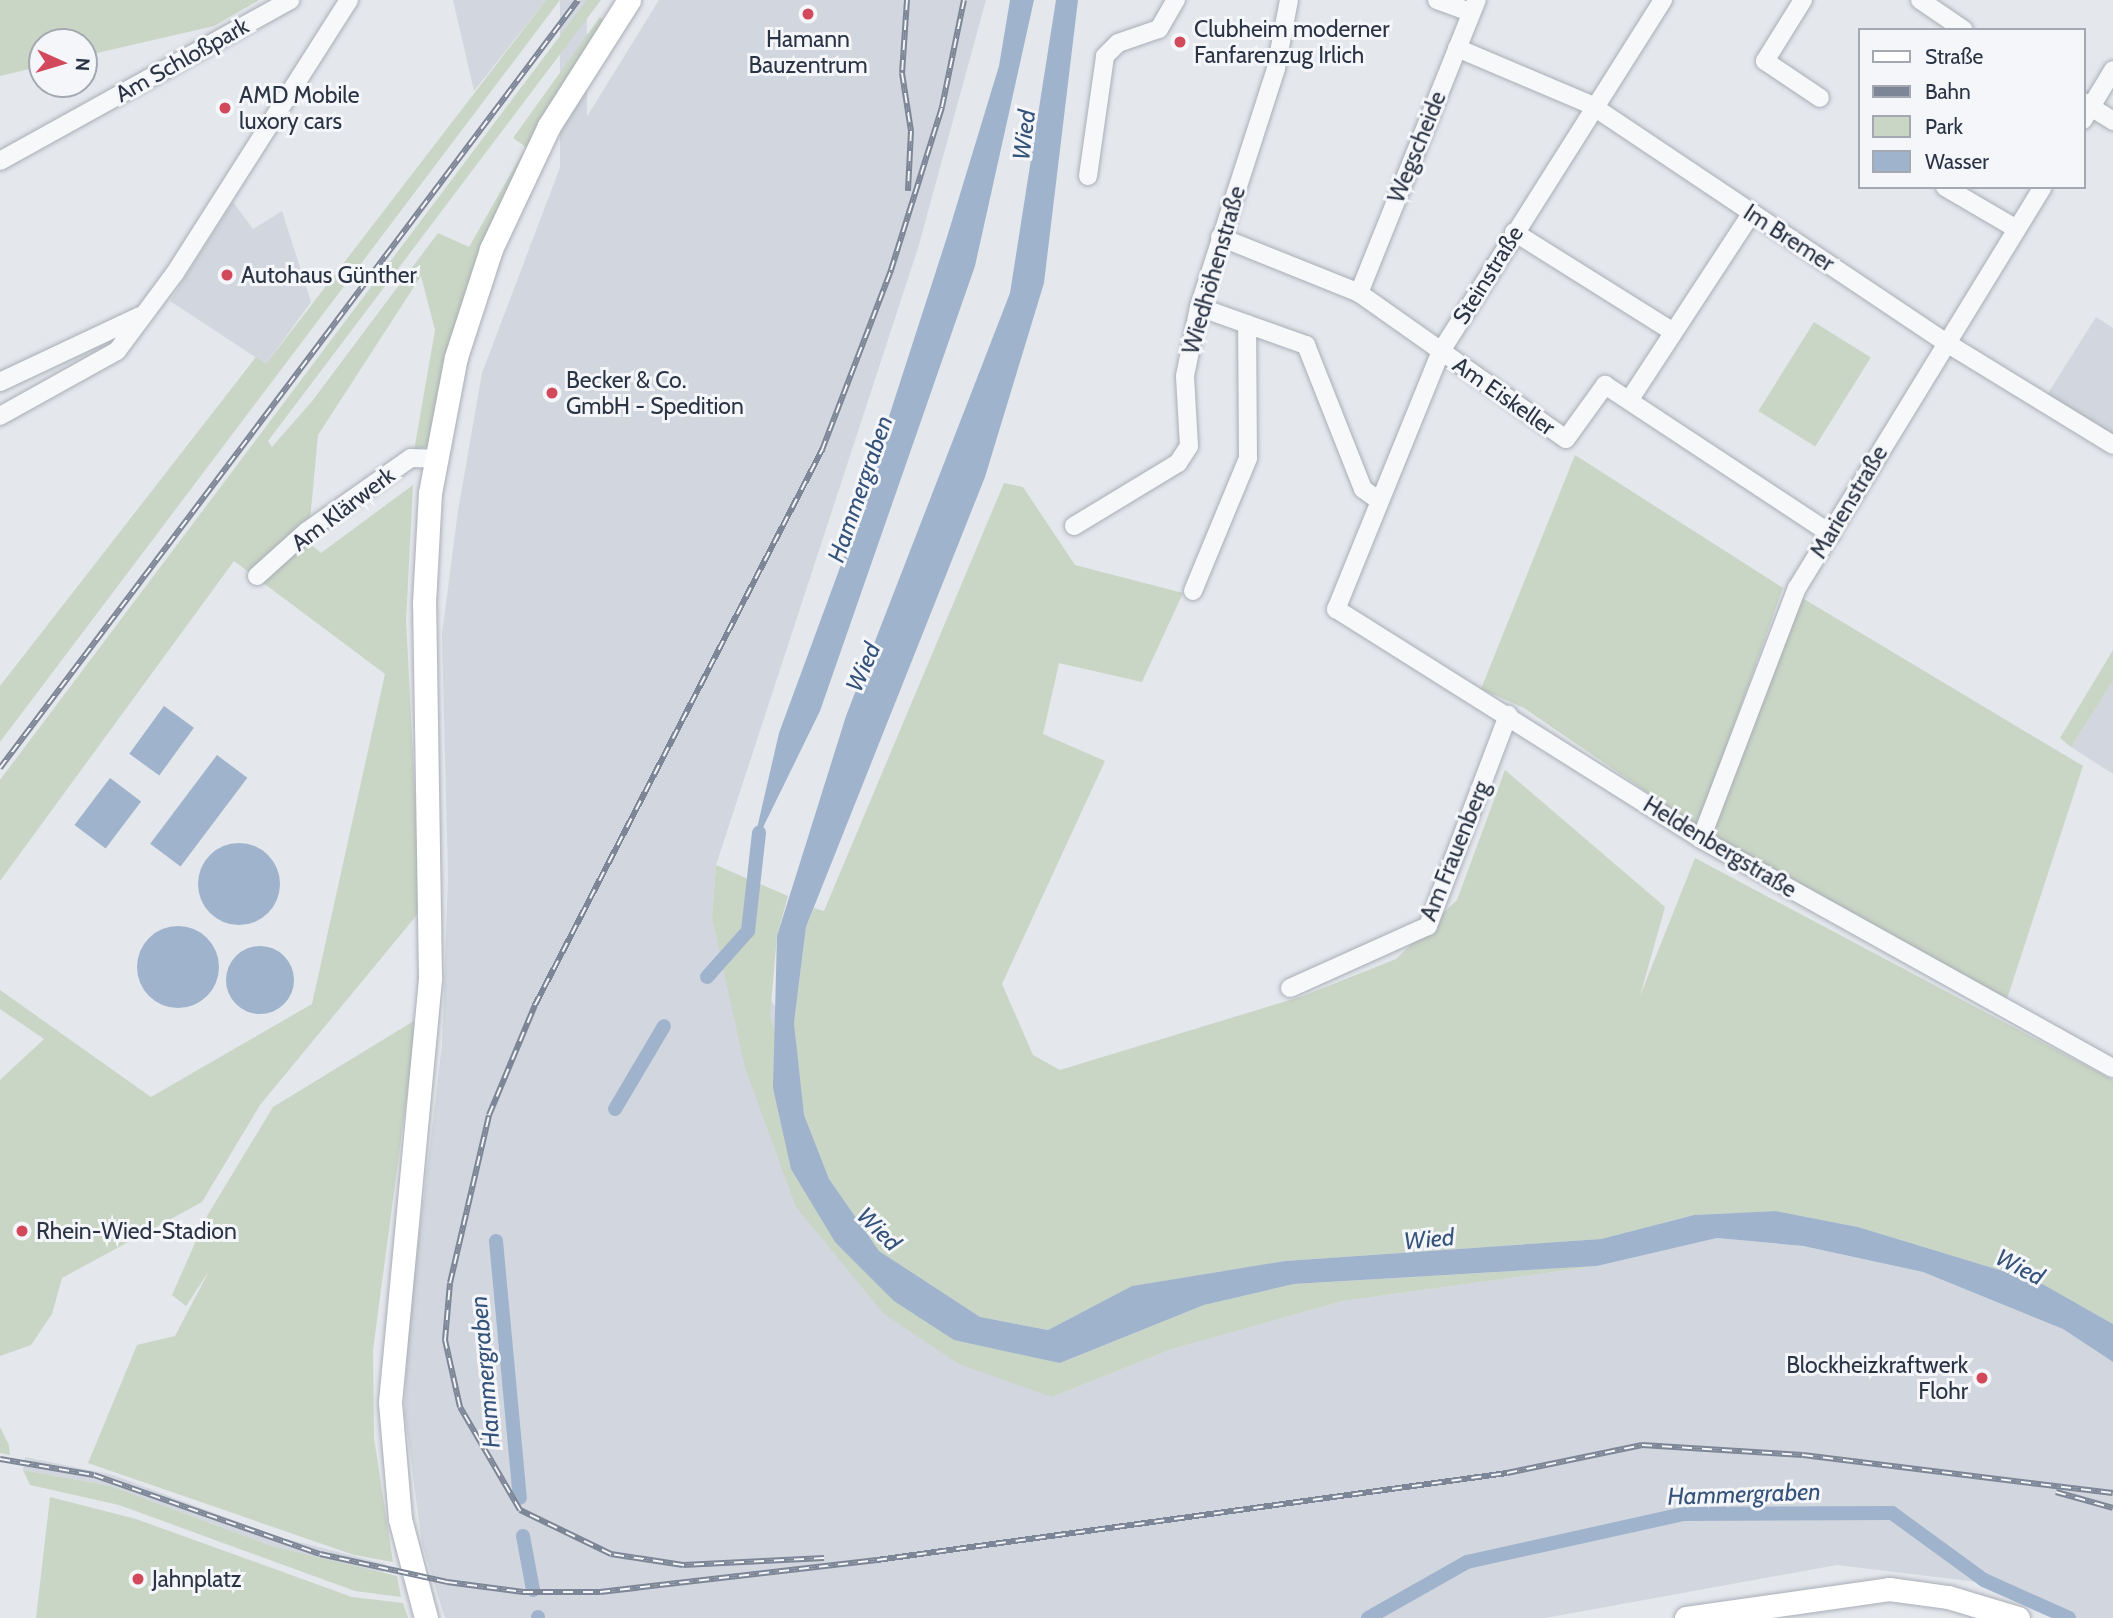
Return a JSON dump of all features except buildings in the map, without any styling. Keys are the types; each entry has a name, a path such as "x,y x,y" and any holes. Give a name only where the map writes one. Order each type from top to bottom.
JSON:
{"main road":[{"path":"426,1618 400,1519 390,1402 430,978 424,603 435,459 466,320 505,215 560,108 629,0"},
{"path":"1686,1618 1889,1589 1948,1597 2018,1618"}],"street":[{"name":"Am Schloßpark","path":"0,161 290,0"},
{"path":"0,416 117,351 349,0"},
{"path":"1088,176 1105,56 1118,43 1160,29 1176,0"},
{"name":"Wiedhöhenstraße","path":"1074,526 1178,463 1189,446 1185,376 1199,307 1276,68 1289,0"},
{"path":"1437,0 1473,6"},
{"name":"Steinstraße","path":"1336,609 1377,499 1441,351 1591,105 1663,0"},
{"path":"1803,0 1765,61 1820,98"},
{"path":"1920,0 1961,28"},
{"name":"Wegscheide","path":"1359,293 1473,6"},
{"name":"Im Bremer","path":"1457,48 1591,105 1945,342 2113,445"},
{"path":"2113,70 2086,110 2113,121"},
{"path":"1948,189 2017,229"},
{"name":"Marienstraße","path":"1701,839 1797,588 1945,342 2042,189"},
{"path":"1630,399 1751,214"},
{"path":"1514,232 1672,331"},
{"name":"Am Eiskeller","path":"1220,237 1359,293 1566,439 1605,385 1831,534"},
{"path":"1199,307 1306,345 1363,489 1377,499"},
{"path":"0,383 143,315"},
{"path":"1193,591 1248,458 1247,324"},
{"name":"Am Klärwerk","path":"257,576 307,531 411,458 435,459"},
{"name":"Heldenbergstraße","path":"1336,609 1701,839 2113,1068"},
{"name":"Am Frauenberg","path":"1290,988 1428,926 1508,715"}],"shaded area":[{"path":"453,0 546,0 474,91"},
{"path":"560,0 587,0 587,930 560,930"},
{"path":"659,0 986,0 918,248 716,865 712,917 1052,1397 1172,1349 1343,1301 1597,1266 1717,1238 1802,1246 1923,1272 2063,1329 2113,1362 2113,1618 2056,1618 1977,1582 1837,1565 1545,1618 445,1618 422,1544 405,1415 407,1336 442,1045 448,877 442,634 458,511 482,373 567,149"},
{"path":"233,202 253,229 282,211 311,302 266,364 170,301"},
{"path":"2096,317 2113,328 2113,441 2047,395"},
{"path":"2113,681 2113,774 2071,747"},
{"path":"25,1457 113,1475 275,1536 385,1564 383,1573 272,1546 111,1486 23,1470"}],"green space":[{"path":"0,0 259,0 214,26 98,53 98,28 28,28 28,69 0,76"},
{"path":"546,0 560,0 0,742 0,686 256,357 266,364"},
{"path":"587,0 601,0 268,441 272,447 313,400 438,233 469,247 526,147 513,138 600,17 604,21 530,148 428,446 414,451 435,330 421,276 318,435 308,542 321,553 413,485 406,621 421,910 260,1105 202,1202 62,1278 52,1314 31,1345 0,1356 0,1080 44,1039 0,1009 0,990 151,1097 312,1004 385,674 234,561 0,881 0,780"},
{"path":"1814,322 1871,358 1815,447 1758,411"},
{"path":"1575,455 1783,588 1698,827 1524,708 1481,689"},
{"path":"1004,483 1023,487 1075,565 1183,593 1142,682 1059,663 1043,734 1105,761 1002,984 1033,1055 1060,1070 1303,996 1396,959 1457,900 1505,770 1665,907 1640,996 1695,858 2113,1080 2113,1324 2039,1282 1858,1227 1775,1211 1694,1215 1601,1239 1285,1261 1133,1286 1048,1330 980,1317 879,1251 829,1179 804,1115 794,1023 806,927 814,908 824,911"},
{"path":"1799,596 2083,766 2007,999 1711,835"},
{"path":"2113,650 2113,681 2071,747 2060,738"},
{"path":"716,865 788,896 777,936 770,1016 835,1242 1060,1363 1204,1305 1294,1284 1597,1266 1343,1301 1172,1349 1052,1397 959,1364 884,1314 796,1207 745,1068 712,917"},
{"path":"417,1019 373,1350 374,1438 393,1562 354,1555 88,1463 137,1345 175,1336 209,1271 186,1306 172,1295 207,1216 273,1107"},
{"path":"0,1427 9,1445 10,1455 0,1453"},
{"path":"23,1470 111,1486 272,1546 397,1576 401,1597 355,1591 119,1505 30,1485"},
{"path":"50,1497 136,1519 352,1597 403,1603 408,1618 36,1618"}],"water":[{"path":"1010,0 1034,0 975,266 820,711 752,850 779,733 842,562 999,66"},
{"path":"1056,0 1078,0 1044,283 985,477 806,927 794,1023 804,1115 829,1179 879,1251 980,1317 1048,1330 1132,1286 1285,1261 1601,1239 1694,1215 1775,1211 1858,1227 2039,1282 2113,1324 2113,1362 2063,1329 1923,1272 1803,1246 1717,1238 1597,1266 1294,1284 1204,1305 1060,1363 954,1340 894,1301 835,1242 791,1169 773,1088 777,936 846,716 1010,293"},
{"path":"164,706 194,728 159,775 129,754"},
{"path":"217,755 247,778 181,867 150,844"},
{"path":"110,778 141,801 106,849 74,825"},
{"path":"239,843 255,846 268,855 277,868 280,884 277,900 268,913 255,922 239,925 223,922 210,913 201,900 198,884 201,868 210,855 223,846"},
{"path":"178,926 194,929 207,938 216,951 219,967 216,983 207,996 194,1005 178,1008 162,1005 149,996 140,983 137,967 140,951 149,938 162,929"},
{"path":"260,946 273,949 284,956 291,967 294,980 291,993 284,1004 273,1011 260,1014 247,1011 236,1004 229,993 226,980 229,967 236,956 247,949"}],"waterway":[{"name":"Hammergraben","path":"707,977 748,931 759,833"},
{"name":"Hammergraben","path":"615,1109 664,1026"},
{"name":"Hammergraben","path":"496,1241 520,1498"},
{"name":"Hammergraben","path":"1368,1618 1467,1562 1683,1514 1892,1513 1984,1580 2069,1618"},
{"name":"Hammergraben","path":"523,1536 533,1590"}],"railway":[{"path":"0,768 578,0"},
{"path":"907,0 902,73 911,131 908,191"},
{"path":"824,1558 683,1565 611,1554 520,1510 460,1407 445,1340 450,1283 489,1115 535,1005 822,450 891,270 942,107 964,0"},
{"path":"0,1459 94,1475 320,1554 447,1582 523,1592 600,1592 877,1560 1507,1473 1642,1445 1803,1455 2113,1493"},
{"path":"2056,1492 2113,1508"}],"place":[{"name":"Hamann Bauzentrum","path":"808,14"},
{"name":"Clubheim moderner Fanfarenzug Irlich","path":"1180,42"},
{"name":"AMD Mobile luxory cars","path":"225,108"},
{"name":"Autohaus Günther","path":"227,275"},
{"name":"Becker & Co. GmbH - Spedition","path":"552,393"},
{"name":"Rhein-Wied-Stadion","path":"22,1231"},
{"name":"Blockheizkraftwerk Flohr","path":"1982,1378"},
{"name":"Jahnplatz","path":"138,1579"}],"water label":[{"name":"Wied","path":"1024,135"},
{"name":"Wied","path":"863,667"},
{"name":"Wied","path":"879,1229"},
{"name":"Wied","path":"1429,1239"},
{"name":"Wied","path":"2020,1267"}]}
